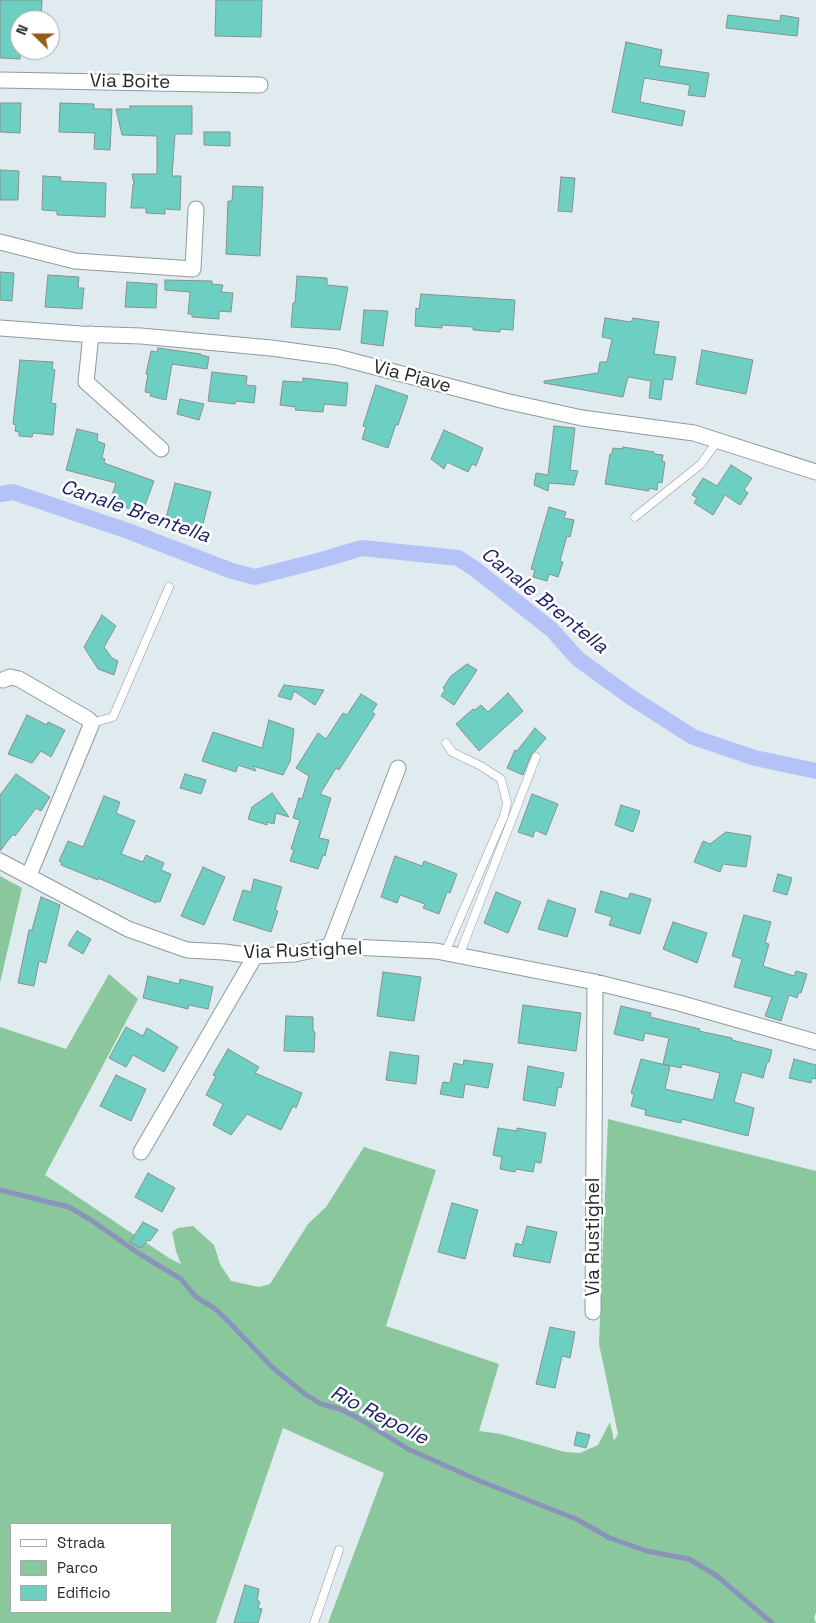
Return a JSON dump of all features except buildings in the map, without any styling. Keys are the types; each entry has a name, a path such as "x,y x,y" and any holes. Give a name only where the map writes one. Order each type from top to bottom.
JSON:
{"street":[{"name":"Via Boite","path":"0,80 260,85"},
{"path":"0,242 76,261 192,270 196,209"},
{"name":"Via Piave","path":"0,328 161,338 271,348 336,357 505,401 582,418 694,433 816,472"},
{"path":"91,334 86,382 162,449"},
{"path":"3,680 10,677 19,679 88,719 92,724 29,875"},
{"path":"330,946 398,768"},
{"name":"Via Rustighel","path":"0,861 128,929 186,950 255,956 295,954 330,946 452,954 596,982 816,1042"},
{"path":"141,1152 255,956"},
{"name":"Via Rustighel","path":"593,1312 596,982"}],"lane":[{"path":"635,518 701,464 718,440"},
{"path":"92,724 113,717 169,587"},
{"path":"446,743 452,752 481,766 501,779 508,803 452,954"},
{"path":"452,954 536,757"},
{"path":"314,1623 339,1550"}],"green space":[{"path":"0,876 22,888 0,983"},
{"path":"109,974 138,999 45,1175 169,1258 181,1264 172,1232 178,1228 193,1226 214,1245 220,1264 231,1281 259,1287 270,1284 308,1224 326,1207 364,1147 436,1170 386,1326 499,1364 479,1431 501,1434 565,1452 580,1453 598,1445 610,1422 614,1441 618,1434 599,1344 608,1119 816,1171 816,1612 814,1618 816,1623 328,1623 384,1473 283,1428 216,1623 0,1623 0,1027 66,1049"}],"waterway":[{"name":"Canale Brentella","path":"0,494 13,492 128,531 232,571 255,577 362,548 458,558 475,569 552,630 578,659 632,698 693,737 755,758 816,771"},
{"name":"Rio Repolle","path":"0,1190 69,1207 181,1279 196,1297 214,1308 226,1319 273,1368 305,1394 321,1404 340,1409 358,1418 408,1449 480,1481 576,1519 610,1538 647,1551 689,1559 717,1576 772,1623"}]}
